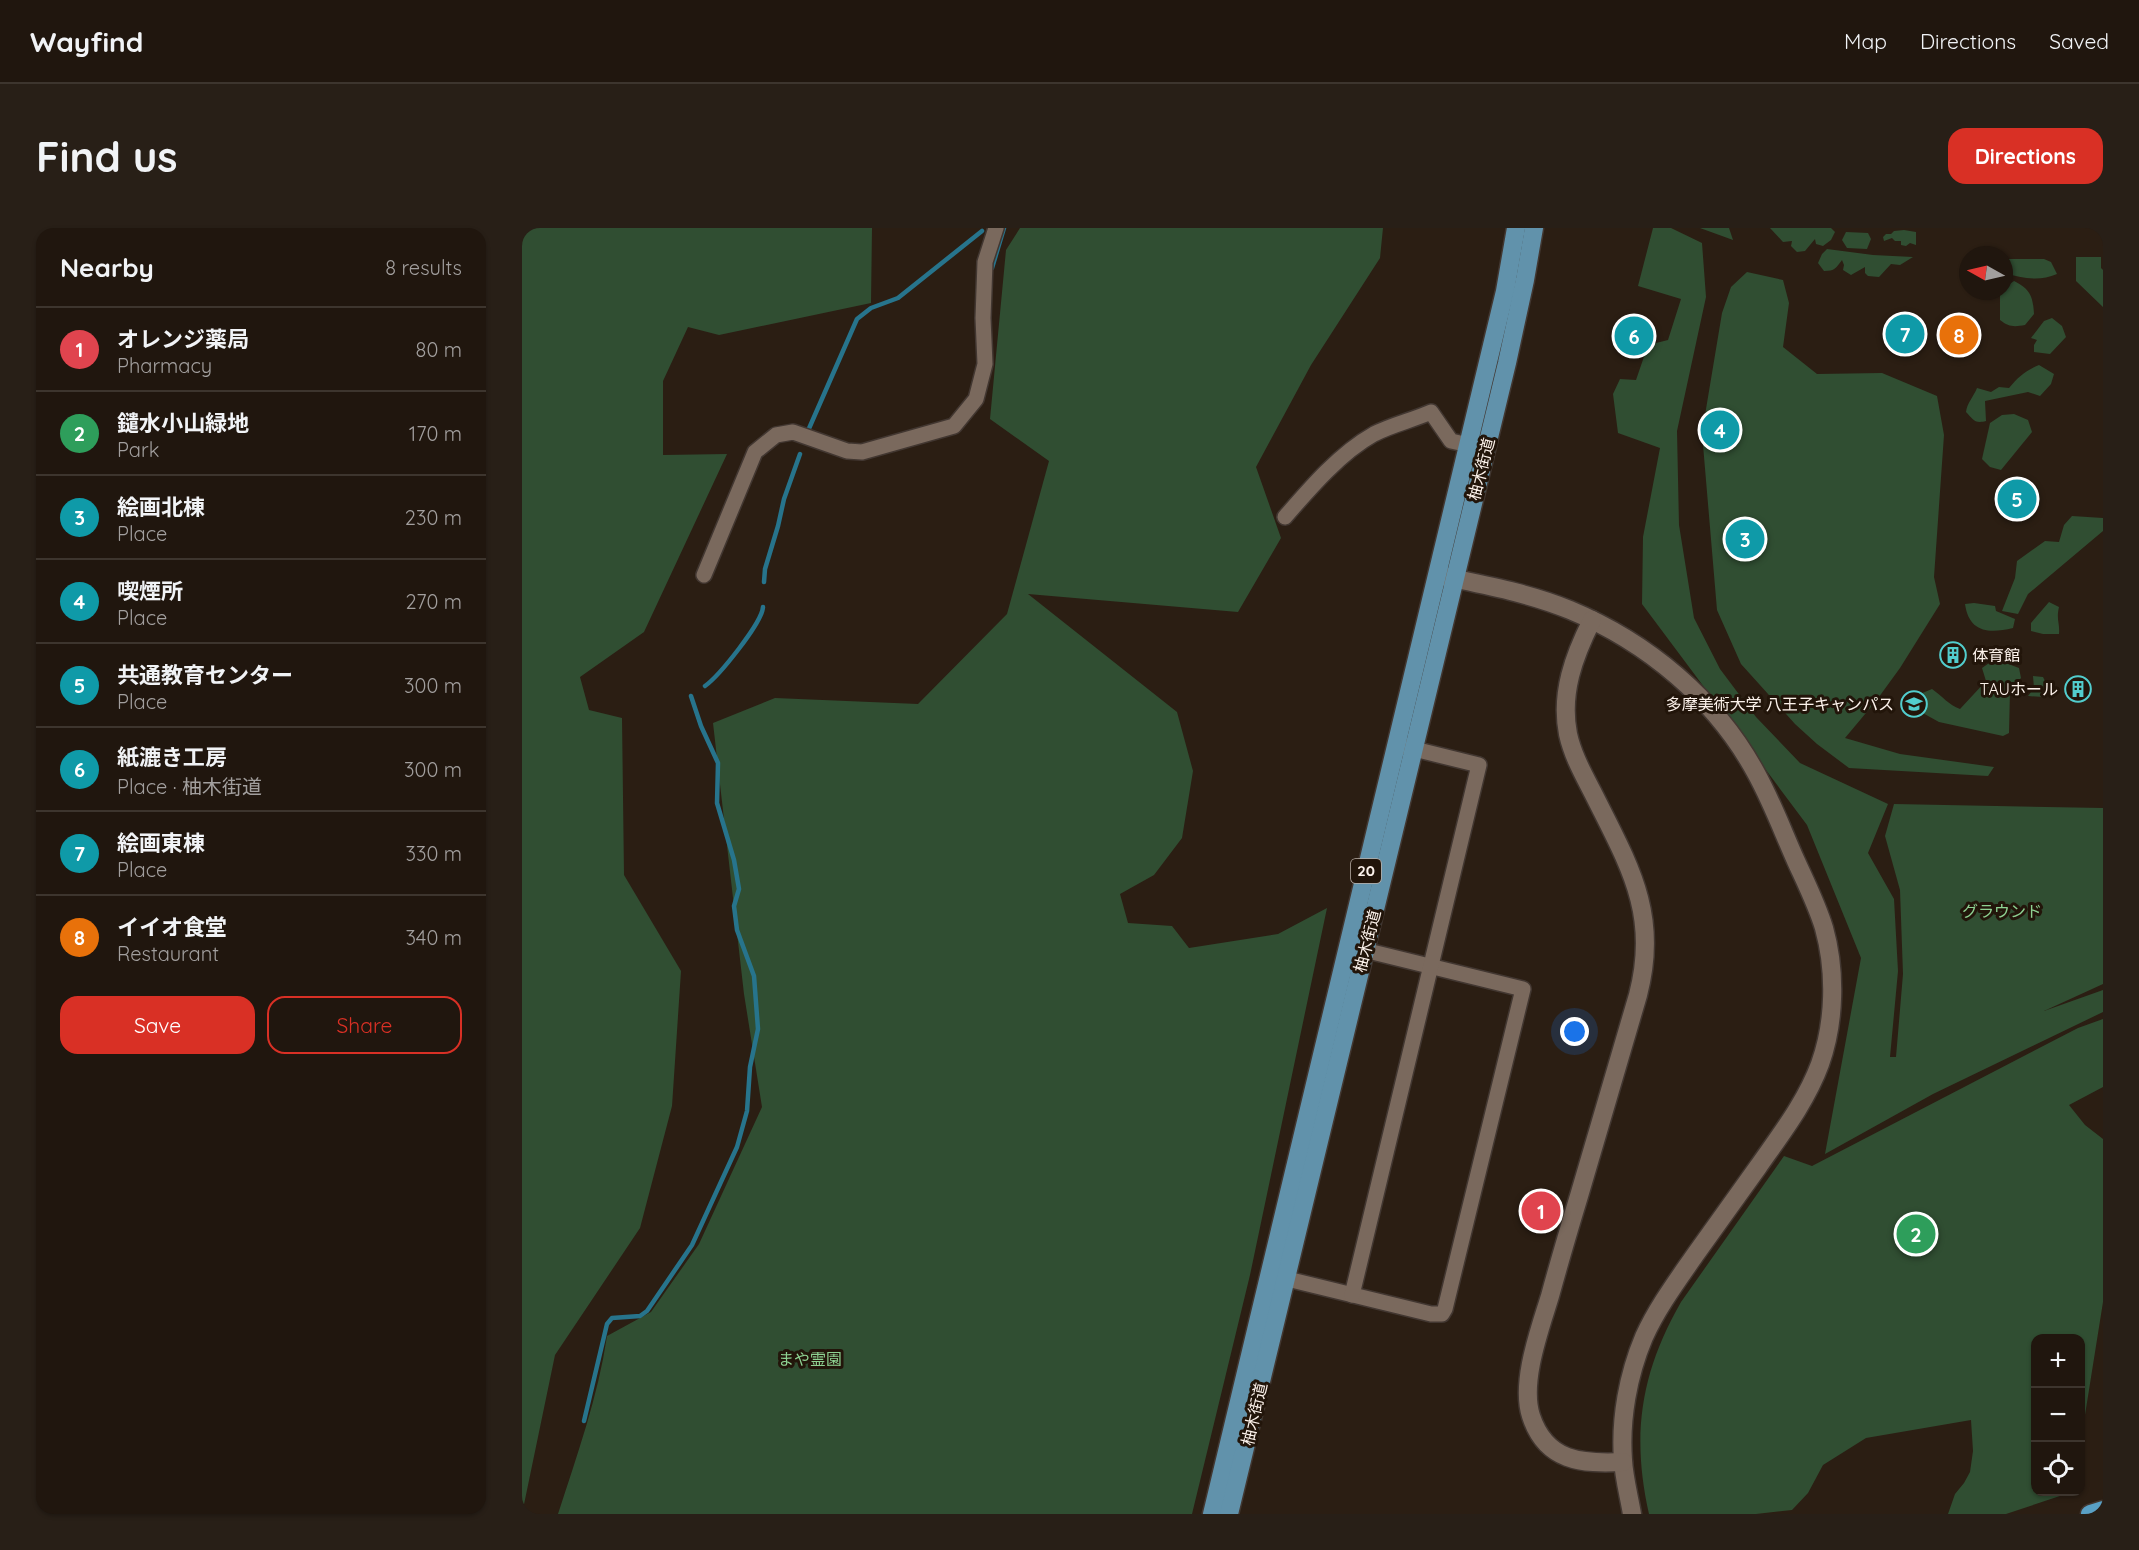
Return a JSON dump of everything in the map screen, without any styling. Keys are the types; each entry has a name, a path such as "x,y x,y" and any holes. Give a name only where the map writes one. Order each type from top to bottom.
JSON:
{"highway":[{"path":"2090,1514 2103,1510"}],"main road":[{"name":"柚木街道","path":"1446,576 1468,445 1505,291 1516,228"},
{"name":"柚木街道","path":"1231,1512 1278,1277 1446,576 1514,330 1534,228"},
{"name":"柚木街道","path":"1212,1514 1278,1277 1364,950 1405,747"}],"street":[{"path":"704,575 755,452 776,435 793,432 847,451 862,452 954,426 976,399 985,364 983,318 985,262 996,228"},
{"path":"1285,517 1313,485 1342,458 1374,434 1431,412 1451,441 1468,445"},
{"path":"1446,576 1546,602 1592,620 1644,650 1682,680 1713,712 1738,744 1756,773 1818,912 1828,945 1832,1002 1827,1038 1820,1065 1807,1094 1794,1117 1678,1279 1645,1334 1626,1404 1623,1462 1632,1514"},
{"path":"1592,620 1574,659 1568,683 1566,709 1568,734 1577,760 1635,880 1645,920 1646,953 1638,995 1542,1324 1528,1391 1530,1413 1534,1424 1547,1443 1559,1453 1582,1461 1623,1462"},
{"path":"1352,1295 1479,765 1405,747"},
{"path":"1278,1277 1431,1314 1442,1314 1445,1309 1524,989 1364,950"}],"green space":[{"path":"522,228 872,228 871,303 719,335 688,327 663,381 663,455 727,454 644,632 580,677 589,710 622,718 624,875 681,971 672,1106 640,1228 555,1355 522,1514"},
{"name":"まや霊園","path":"1020,228 1383,228 1380,258 1311,365 1256,467 1281,538 1238,612 1028,594 1177,712 1193,771 1182,838 1154,875 1120,894 1128,923 1172,926 1189,948 1278,934 1327,908 1250,1275 1192,1514 558,1514 593,1404 607,1336 651,1312 699,1244 762,1107 744,994 713,723 775,698 918,704 1007,614 1049,461 990,419 1006,250"},
{"name":"グラウンド","path":"1653,228 1671,228 1702,243 1706,297 1677,431 1679,525 1694,618 1720,669 1756,717 1800,763 1888,804 1868,853 1894,899 1898,971 1890,1057 1896,1057 1903,974 1900,890 1885,836 1894,804 2103,808 2103,984 2044,1011 2103,990 2103,1012 1933,1094 1825,1154 1861,958 1807,825 1642,604 1643,537 1660,448 1618,433 1613,394 1620,379 1636,380 1648,345 1668,340 1681,299 1638,286"},
{"path":"1700,228 1729,228 1733,240"},
{"path":"1770,228 1831,228 1835,232 1831,240 1823,246 1816,244 1815,239 1805,251 1797,252 1791,246 1792,241 1783,242"},
{"path":"1904,230 1916,232 1916,245 1910,243 1906,246 1901,245 1901,241 1895,241 1892,238 1884,241 1883,237 1886,234"},
{"path":"1846,232 1868,233 1871,239 1867,249 1847,248 1842,240"},
{"path":"1827,249 1913,257 1900,265 1891,264 1879,277 1868,276 1865,273 1865,267 1851,275 1843,270 1842,260 1835,268 1824,271 1818,263"},
{"path":"2076,257 2101,257 2103,307 2076,281"},
{"path":"2013,259 2044,259 2051,262 2057,274 2037,279 2013,275"},
{"path":"1747,272 1783,280 1789,303 1783,347 1817,374 1882,373 1937,396 1944,435 1934,577 1940,604 1900,668 1845,738 1900,754 1994,767 1988,776 1849,768 1795,724 1741,664 1717,610 1702,433 1722,313 1731,287"},
{"path":"2013,282 2027,290 2033,302 2034,314 2025,325 2012,326 2000,320 2000,300 2013,300"},
{"path":"2052,318 2062,326 2066,337 2050,354 2034,352 2037,340 2031,338 2044,321"},
{"path":"2039,365 2054,374 2051,384 2040,396 2028,392 1985,401 1986,421 1982,422 1972,419 1966,412 1977,388 1991,392 1999,387 2009,388 2022,374"},
{"path":"2014,414 2028,420 2032,432 2001,470 1990,467 1982,459 1990,423 2002,415"},
{"path":"2072,516 2103,518 2103,531 2028,594 2018,614 2002,611 2015,578 2017,561 2045,541 2059,542 2064,525"},
{"path":"2049,602 2059,607 2059,634 2031,631 2031,623"},
{"path":"1965,604 1995,606 1996,611 2015,619 2013,628 1996,631 1981,629 1975,625 1967,613"},
{"path":"1995,659 2019,668 2021,678 2010,690 2009,733 2003,736 1939,722 1919,711 1920,694 1932,689 1960,709 1986,681 1982,668"},
{"path":"2033,676 2043,677 2047,685 2044,697 2028,696 2034,688"},
{"path":"2103,1019 2103,1087 2069,1105 2085,1125 2103,1139 2103,1302 2085,1415 2085,1334 2031,1334 2031,1496 2060,1496 2006,1514 1948,1514 1955,1494 1970,1472 1973,1451 1971,1420 1866,1438 1823,1465 1808,1493 1792,1510 1756,1514 1649,1514 1641,1457 1641,1430 1643,1404 1657,1353 1681,1302 1784,1156 1812,1166 2078,1028"}],"waterway":[{"path":"992,268 1004,228"},
{"path":"807,433 857,319 871,308 898,298 982,231"},
{"path":"764,582 765,569 784,499 800,454"},
{"path":"705,686 739,649 761,615 763,607"},
{"path":"584,1421 607,1324 612,1318 640,1316 647,1311 692,1245 737,1147 747,1111 750,1067 758,1029 754,976 737,930 734,906 739,889 734,860 717,803 718,763 701,726 691,696"}],"place":[{"name":"絵画東棟","path":"1905,334"},
{"name":"イイオ食堂","path":"1959,335"},
{"name":"紙漉き工房","path":"1634,336"},
{"name":"喫煙所","path":"1720,430"},
{"name":"共通教育センター","path":"2017,499"},
{"name":"絵画北棟","path":"1745,539"},
{"name":"体育館","path":"1953,655"},
{"name":"TAUホール","path":"2078,689"},
{"name":"多摩美術大学 八王子キャンパス","path":"1914,704"},
{"name":"オレンジ薬局","path":"1541,1211"},
{"name":"鑓水小山緑地","path":"1916,1234"}]}
